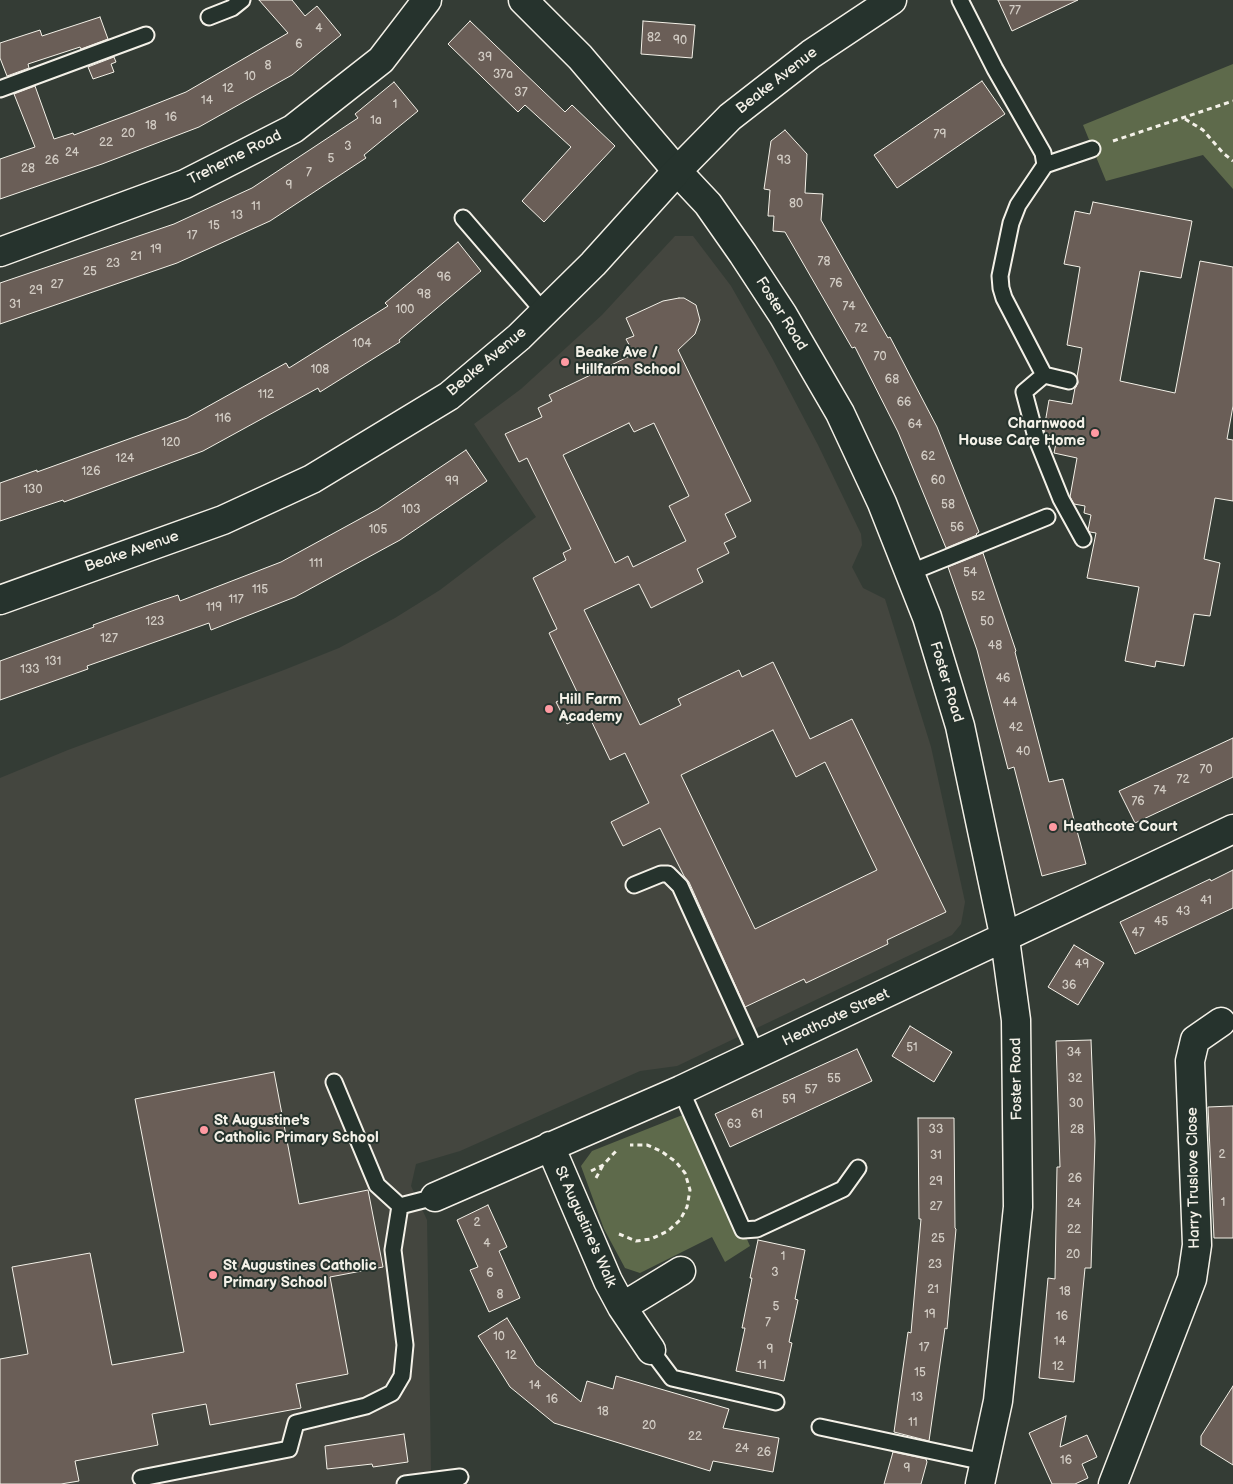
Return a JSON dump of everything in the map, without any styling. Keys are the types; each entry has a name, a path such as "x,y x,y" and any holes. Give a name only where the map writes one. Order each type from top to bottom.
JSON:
{"street":[{"name":"Treherne Road","path":"0,252 185,184 293,129 381,60 427,0"},
{"name":"Foster Road","path":"523,0 580,57 677,171 708,204 783,315 835,405 882,503 927,617 960,726 1005,939 1016,1020 1018,1208 998,1401 982,1473"},
{"name":"Beake Avenue","path":"0,600 223,520 312,479 449,396 519,337 593,264 677,171 730,117 811,54 892,0"},
{"name":"Heathcote Street","path":"435,1197 757,1055 1005,939 1233,829"},
{"name":"Harry Truslove Close","path":"1113,1484 1192,1279 1197,1245 1190,1061 1195,1040 1227,1019"},
{"name":"St Augustine's Walk","path":"550,1146 608,1281 622,1307 651,1350"},
{"name":"St Augustine's Walk","path":"622,1307 681,1271"}],"lane":[{"path":"209,17 232,8 242,0"},
{"path":"960,0 995,69 1043,153 1045,165"},
{"path":"0,89 146,35"},
{"path":"1069,381 1044,375 1004,298 1000,276 1011,223 1018,205 1045,165 1092,149"},
{"path":"463,218 544,312"},
{"path":"1044,375 1024,392 1039,446 1061,498 1083,539"},
{"path":"909,572 1047,518"},
{"path":"634,885 661,874 668,874 680,886 757,1055"},
{"path":"334,1082 377,1185 400,1206"},
{"path":"681,1090 743,1230 757,1228 843,1189 858,1168"},
{"path":"400,1206 435,1197"},
{"path":"141,1478 289,1449 296,1423 366,1406 392,1393 402,1376 405,1345 393,1250 400,1206"},
{"path":"651,1350 672,1378 776,1402"},
{"path":"820,1427 982,1473"},
{"path":"405,1484 460,1477"}],"path":[{"path":"1092,149 1138,132 1233,102"},
{"path":"1185,118 1203,130 1223,153 1233,161"},
{"path":"594,1181 603,1165 617,1150 632,1145 648,1145 661,1151 676,1162 685,1173 690,1190 688,1207 680,1220 668,1231 651,1239 636,1241 614,1230"},
{"path":"566,1182 603,1165"}],"shaded area":[{"name":"Hill Farm Academy","path":"675,236 693,236 731,286 818,445 861,534 862,545 852,567 863,588 885,599 931,747 965,902 961,924 952,935 677,1066 640,1071 460,1151 416,1164 411,1186 427,1220 431,1470 402,1483 392,1484 0,1484 0,778 68,750 339,648 395,618 440,590 536,517 474,424 521,389 602,315"}],"green space":[{"path":"1233,64 1233,189 1203,155 1106,181 1083,125"},
{"path":"690,1112 750,1246 725,1262 712,1237 640,1273 625,1268 604,1229 581,1166 592,1151"}],"building":[{"path":"259,0 292,0 305,16 317,6 341,35 292,75 199,127 102,164 0,199 0,159 35,147 14,94 35,86 54,139 73,133 74,135 133,113 186,92 288,33"},
{"path":"998,0 1078,0 1012,31"},
{"path":"100,17 108,39 28,64 29,68 7,76 0,58 0,43 40,30 42,36"},
{"path":"470,21 565,112 572,105 615,146 544,222 522,201 571,147 525,105 518,112 448,44"},
{"path":"643,21 695,25 692,58 641,54"},
{"path":"114,57 116,62 111,64 114,72 93,79 88,67"},
{"path":"982,81 1005,114 897,188 874,155"},
{"path":"394,82 418,111 364,155 366,158 270,221 177,263 0,324 0,283 174,224 252,188 358,118 355,114"},
{"path":"785,130 807,154 805,193 823,194 821,220 888,338 890,337 937,427 979,532 977,535 946,548 898,432 855,347 852,348 785,232 773,231 774,216 768,216 770,190 764,189 771,141"},
{"name":"Charnwood House Care Home","path":"1093,202 1192,221 1181,278 1140,271 1120,381 1175,393 1200,261 1233,267 1233,406 1227,439 1233,440 1233,501 1215,498 1204,559 1220,563 1210,616 1194,614 1184,666 1156,661 1155,667 1125,661 1139,587 1087,578 1096,533 1088,530 1091,515 1084,513 1085,506 1074,504 1070,497 1077,458 1054,453 1056,443 1049,443 1050,436 1045,435 1044,429 1049,400 1072,404 1075,388 1078,383 1077,377 1082,348 1067,345 1080,267 1064,264 1075,211 1090,214"},
{"path":"458,242 481,271 399,340 400,342 320,392 318,388 203,451 64,502 63,500 0,521 0,483 37,470 37,472 187,418 286,363 289,368 388,306 385,303"},
{"path":"684,298 696,305 700,320 695,334 678,350 751,501 725,514 736,537 724,543 729,553 697,569 703,582 651,608 639,584 584,610 640,725 681,705 678,699 739,670 742,677 773,662 810,739 852,719 946,912 887,940 888,944 806,983 804,979 745,1007 689,882 684,876 660,828 623,846 611,822 649,803 625,753 610,760 588,714 567,724 556,702 577,692 549,633 557,629 533,578 566,560 563,553 571,549 527,458 519,462 505,434 542,417 538,408 552,401 549,395 634,354 626,339 634,336 626,318 663,301","holes":["629,423 634,432 654,423 689,496 669,506 686,541 633,567 628,556 615,563 563,455","773,730 796,777 825,762 877,870 755,929 681,775"]},
{"path":"466,450 487,481 400,540 295,597 211,630 209,623 87,666 88,669 0,700 0,661 154,603 178,595 180,601 281,562 378,509"},
{"path":"983,553 1016,651 1049,782 1063,779 1086,864 1042,876 1014,767 1008,769 977,650 948,567"},
{"path":"1233,738 1233,777 1135,823 1119,791"},
{"path":"1233,870 1233,908 1135,954 1120,922"},
{"path":"1074,945 1104,963 1078,1005 1048,987"},
{"path":"910,1026 952,1052 934,1082 892,1056"},
{"path":"1091,1040 1095,1141 1091,1268 1085,1268 1074,1382 1039,1378 1048,1278 1055,1279 1057,1167 1060,1167 1056,1041"},
{"path":"857,1049 872,1081 730,1147 715,1114"},
{"name":"St Augustines Catholic Primary School","path":"274,1072 299,1204 368,1190 383,1267 330,1277 348,1374 296,1384 301,1408 210,1425 206,1404 152,1414 158,1445 75,1461 79,1481 61,1484 0,1484 0,1359 28,1354 12,1267 90,1253 112,1365 184,1352 135,1099"},
{"path":"1233,1106 1233,1238 1214,1238 1208,1107"},
{"path":"918,1118 954,1118 956,1229 947,1329 945,1328 929,1441 894,1432 908,1332 911,1333 921,1219 919,1219"},
{"path":"488,1205 507,1247 499,1251 520,1298 489,1312 470,1270 478,1267 457,1220"},
{"path":"758,1240 805,1250 795,1299 798,1300 789,1342 792,1343 784,1381 736,1371 745,1328 742,1328"},
{"path":"507,1318 536,1365 581,1402 587,1381 613,1389 616,1376 729,1409 723,1428 779,1438 773,1472 713,1461 710,1471 554,1423 510,1387 478,1336"},
{"path":"1233,1386 1233,1465 1201,1445 1201,1436"},
{"path":"1066,1416 1060,1447 1087,1435 1097,1457 1082,1464 1088,1478 1075,1484 1052,1484 1029,1433"},
{"path":"404,1434 408,1462 373,1467 372,1464 327,1469 325,1446"},
{"path":"893,1452 926,1459 927,1462 921,1484 884,1484"}],"place":[{"name":"Beake Ave / Hillfarm School","path":"565,362"},
{"name":"Charnwood House Care Home","path":"1095,433"},
{"name":"Hill Farm Academy","path":"549,709"},
{"name":"Heathcote Court","path":"1053,827"},
{"name":"St Augustine's Catholic Primary School","path":"204,1130"},
{"name":"St Augustines Catholic Primary School","path":"213,1275"}]}
